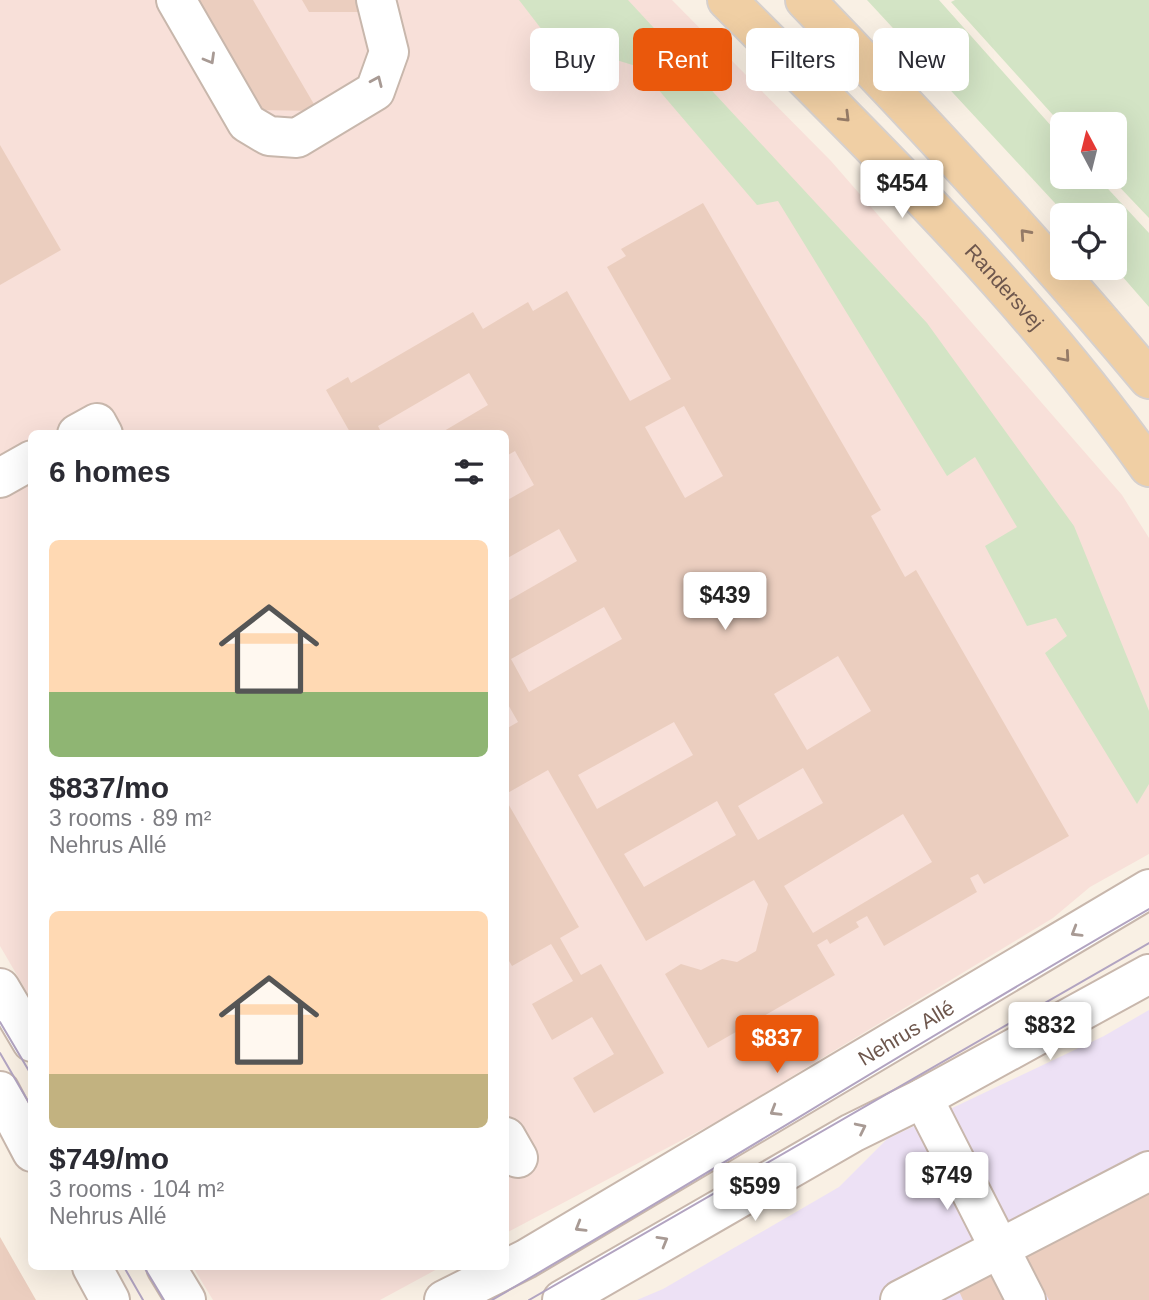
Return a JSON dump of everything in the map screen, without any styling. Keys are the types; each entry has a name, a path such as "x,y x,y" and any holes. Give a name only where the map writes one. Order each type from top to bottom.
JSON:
{"main road":[{"name":"Randersvej","path":"727,0 898,170 1080,374 1149,467"},
{"path":"805,0 943,143 1046,256 1149,379"}],"street":[{"path":"176,0 247,123 269,136 297,138 375,91 388,52 376,0"},
{"path":"84,430 97,423 101,430"},
{"path":"0,478 28,462"},
{"name":"Nehrus Allé","path":"509,1268 1149,889"},
{"path":"562,1300 852,1133 923,1098 1149,974"},
{"path":"12,989 28,1031"},
{"path":"0,1091 28,1144"},
{"path":"923,1098 1026,1300"},
{"path":"901,1300 1149,1171"},
{"path":"94,1270 110,1300"},
{"path":"168,1270 186,1300"},
{"name":"Nehrus Allé","path":"444,1300 504,1270"}],"shaded area":[{"path":"0,0 672,0 700,28 633,28 633,91 732,91 732,61 746,75 746,91 762,91 831,161 1122,495 1149,538 1149,854 1090,887 1053,918 720,1120 509,1231 509,430 28,430 28,994 0,946"},
{"path":"1149,1010 1149,1300 637,1300 663,1289 839,1187 887,1139 1104,1036"},
{"path":"195,1270 435,1270 380,1300 213,1300"}],"green space":[{"path":"519,0 628,0 654,28 633,28 633,65 619,61 619,28 541,28"},
{"path":"867,0 939,0 964,28 893,28"},
{"path":"1149,0 1149,218 1121,189 1127,189 1127,112 1050,112 951,2"},
{"path":"969,34 1050,125 1050,189 1108,189 1121,203 1055,203 951,91 969,91"},
{"path":"660,91 712,91 927,323 1074,526 1149,711 1149,784 1137,804 1045,653 1067,636 1056,618 1027,626 985,546 1017,527 975,457 947,476 778,201 757,205"},
{"path":"1127,209 1149,233 1149,307 1125,280"}],"building":[{"path":"193,0 253,0 318,111 257,110"},
{"path":"302,0 358,0 365,12 309,12"},
{"path":"0,145 61,250 0,285"},
{"path":"703,203 881,510 871,516 905,577 916,570 1069,836 984,884 978,874 970,878 977,892 884,946 867,916 856,922 859,927 830,944 827,939 817,945 835,975 708,1048 665,974 681,964 701,970 722,959 737,962 756,951 768,904 754,880 646,941 548,770 509,792 509,727 518,722 509,706 509,600 577,561 559,529 509,557 509,499 534,485 515,451 509,454 509,430 446,430 488,405 469,373 378,426 380,430 349,430 326,390 348,377 351,383 473,312 483,329 528,302 533,311 567,291 630,401 671,379 607,267 626,256 621,249","holes":["684,406 723,476 685,498 645,427","604,607 622,639 529,692 511,659","838,656 871,711 807,750 774,694","674,722 693,755 597,809 578,775","803,768 823,803 758,840 738,806","717,801 736,835 644,887 624,854","903,814 932,862 813,933 784,886"]},
{"path":"509,805 579,927 560,938 581,975 601,964 664,1073 594,1113 573,1078 614,1054 592,1017 552,1040 532,1004 573,981 551,944 512,966 509,961"},
{"path":"1149,1193 1149,1300 1049,1300 1027,1257"},
{"path":"0,1237 36,1300 0,1300"},
{"path":"994,1271 1009,1300 963,1300 958,1289"}],"tram line":[{"path":"492,1300 1149,909"},
{"path":"529,1300 1149,943"},
{"path":"0,1022 28,1069"},
{"path":"0,1053 28,1101"},
{"path":"126,1270 143,1300"},
{"path":"146,1270 164,1300"}]}
